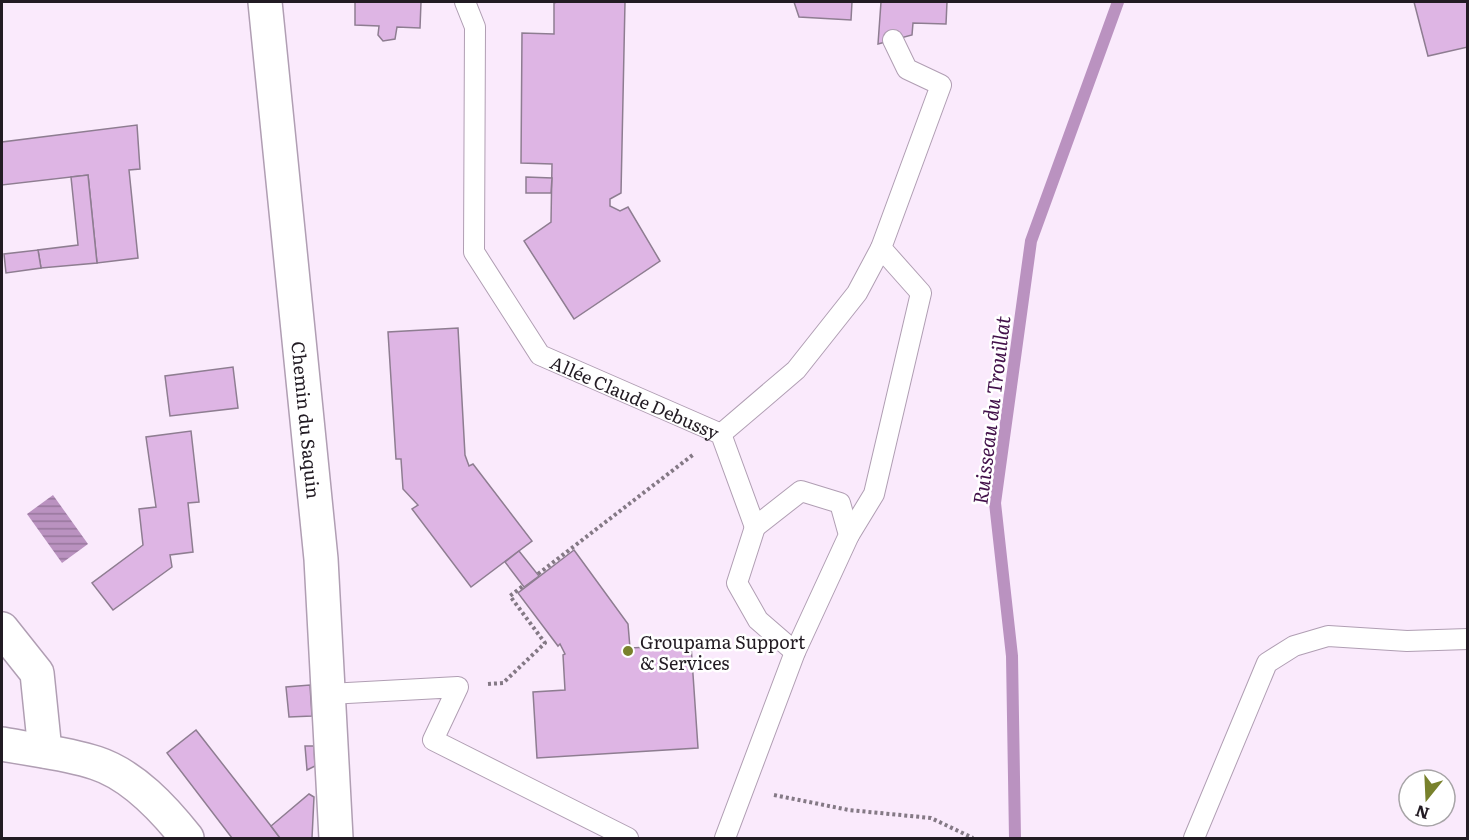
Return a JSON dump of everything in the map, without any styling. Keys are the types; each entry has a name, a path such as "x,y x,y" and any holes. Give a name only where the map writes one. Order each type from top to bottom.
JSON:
{"street":[{"name":"Chemin du Saquin","path":"265,2 321,559 336,838"},
{"path":"2,629 37,673 45,751"},
{"path":"2,744 98,763 122,776 142,791 171,817 187,838"}],"lane":[{"name":"Allée Claude Debussy","path":"465,2 475,27 474,252 540,355 721,434 755,526"},
{"path":"721,434 796,370 857,293 881,248 941,85 908,69 893,40"},
{"path":"725,838 795,652 849,535 874,494 921,293 881,248"},
{"path":"795,652 758,620 737,583 755,526 801,491 840,503 849,535"},
{"path":"1194,838 1268,663 1294,646 1329,636 1407,641 1467,639"},
{"path":"329,694 458,687 433,740 628,838"}],"path":[{"path":"538,574 721,434"},
{"path":"458,687 503,683 545,644 510,596 524,586"},
{"path":"744,789 849,810 931,818 973,838"}],"shaded area":[{"path":"53,495 88,544 62,563 27,514"}],"building":[{"path":"355,2 421,2 420,28 397,27 395,39 383,41 378,35 379,26 355,25"},
{"path":"625,2 621,193 610,199 610,206 620,211 628,207 660,261 574,319 524,241 551,222 552,164 521,163 522,33 554,34 554,3"},
{"path":"794,2 852,2 851,20 799,17"},
{"path":"881,2 947,2 946,24 913,23 912,35 878,44"},
{"path":"1414,2 1468,2 1468,47 1428,56"},
{"path":"137,125 140,169 129,170 138,258 97,263 88,175 2,185 2,142"},
{"path":"88,175 97,263 41,268 38,250 78,245 71,177"},
{"path":"526,177 552,178 551,193 526,193"},
{"path":"38,250 41,268 6,273 4,254"},
{"path":"458,328 465,455 469,466 473,464 532,541 471,587 412,509 418,505 403,489 401,459 396,459 388,332"},
{"path":"233,367 238,408 170,416 165,376"},
{"path":"191,431 199,502 188,503 193,552 170,555 172,567 113,610 92,583 143,545 139,509 156,507 146,437"},
{"name":"Groupama Support & Services","path":"574,550 628,624 630,648 691,645 698,748 537,758 533,692 565,690 563,655 565,654 560,644 558,646 518,593"},
{"path":"519,551 539,576 524,587 505,562"},
{"path":"310,685 312,716 289,717 286,687"},
{"path":"196,730 280,838 232,838 167,753"},
{"path":"305,746 314,746 315,766 307,770"},
{"path":"309,794 314,797 312,838 280,838 271,826"}],"waterway":[{"name":"Ruisseau du Trouillat","path":"1015,838 1012,656 995,503 1031,241 1118,2"}],"place":[{"name":"Groupama Support & Services","path":"628,651"}]}
